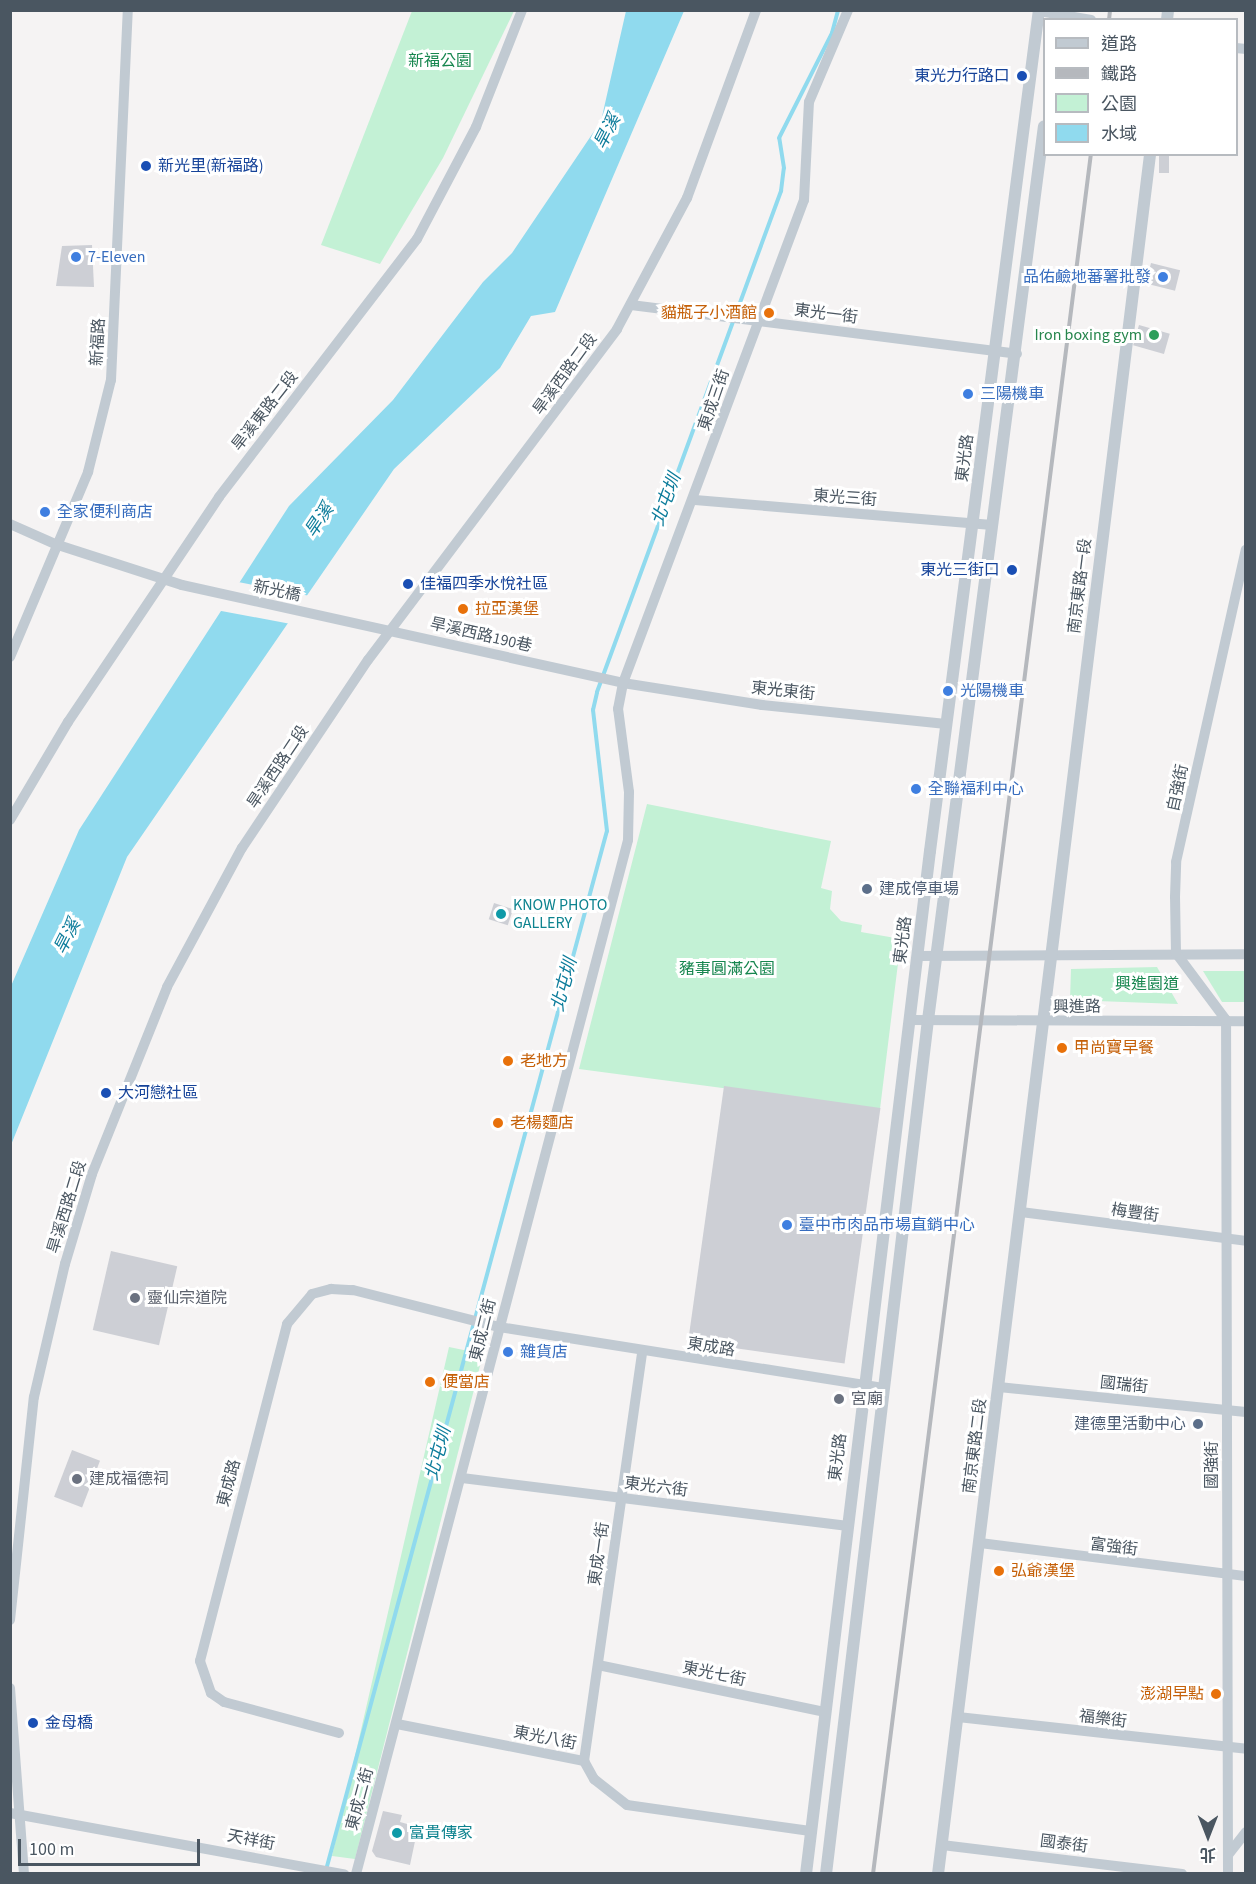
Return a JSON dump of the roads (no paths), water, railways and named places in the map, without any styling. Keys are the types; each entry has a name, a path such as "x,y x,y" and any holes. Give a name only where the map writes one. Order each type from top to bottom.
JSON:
{"street":[{"name":"新福路","path":"10,657 55,544 88,472 111,380 128,10"},
{"name":"旱溪東路二段","path":"10,820 68,722 232,479 417,239 476,127 522,10"},
{"name":"旱溪西路二段","path":"10,1620 34,1397 65,1264 125,1084 166,987 242,848 390,630 479,516 631,305 687,198 756,10"},
{"path":"1039,11 1078,18"},
{"name":"東光路","path":"806,1874 863,1386 1039,11"},
{"name":"東成三街","path":"629,792 619,736 620,682 695,500 757,321 804,200 809,102 846,15"},
{"path":"826,1874 928,1020 992,525 1017,354 1043,134"},
{"name":"南京東路一段","path":"1044,1022 1150,156"},
{"name":"東光一街","path":"631,305 1017,354"},
{"name":"東光三街","path":"695,500 992,525"},
{"name":"新光橋","path":"10,524 55,544 182,585 365,625"},
{"name":"自強街","path":"1176,953 1176,862 1245,550"},
{"name":"旱溪西路190巷","path":"365,625 620,682"},
{"name":"東光東街","path":"620,682 762,705 946,724"},
{"name":"東成二街","path":"356,1874 623,860 629,792"},
{"path":"1176,953 1226,1020"},
{"path":"917,956 1245,954"},
{"name":"興進路","path":"909,1020 1245,1021"},
{"name":"國強街","path":"1226,1020 1228,1874"},
{"name":"南京東路二段","path":"938,1874 1044,1022"},
{"name":"梅豐街","path":"1021,1212 1228,1241 1245,1241"},
{"name":"東成路","path":"339,1734 224,1702 212,1693 204,1677 203,1640 287,1324 298,1306 312,1294 331,1288 499,1327 883,1389"},
{"name":"東成一街","path":"584,1761 642,1351"},
{"name":"國瑞街","path":"999,1387 1227,1412 1245,1412"},
{"name":"東光六街","path":"462,1478 846,1526"},
{"name":"富強街","path":"980,1543 1227,1576 1245,1576"},
{"name":"東光七街","path":"598,1665 824,1712"},
{"path":"10,1688 14,1814 24,1874"},
{"name":"福樂街","path":"958,1717 1245,1749"},
{"name":"東光八街","path":"397,1724 584,1761 594,1779 627,1805 810,1831"},
{"name":"天祥街","path":"14,1814 344,1874"},
{"path":"1228,1855 1245,1832"},
{"name":"國泰街","path":"942,1845 1182,1874"}],"water":[{"name":"旱溪","path":"626,11 684,11 555,312 531,316 500,368 394,469 127,857 11,1145 11,986 79,830 289,506 393,400 483,282 512,253 601,121"}],"waterway":[{"name":"北屯圳","path":"326,1870 607,831 593,710 597,692 781,191 784,168 779,138 832,33 838,10"}],"railway":[{"path":"1109,18 1110,10"},
{"path":"873,1874 1091,156"}],"place":[{"name":"東光力行路口","path":"1022,76"},
{"name":"新光里(新福路)","path":"146,166"},
{"name":"7-Eleven","path":"76,257"},
{"name":"品佑鹼地蕃薯批發","path":"1163,277"},
{"name":"貓瓶子小酒館","path":"769,313"},
{"name":"Iron boxing gym","path":"1154,335"},
{"name":"三陽機車","path":"968,394"},
{"name":"全家便利商店","path":"45,512"},
{"name":"東光三街口","path":"1012,570"},
{"name":"佳福四季水悅社區","path":"408,584"},
{"name":"拉亞漢堡","path":"463,609"},
{"name":"光陽機車","path":"948,691"},
{"name":"全聯福利中心","path":"916,789"},
{"name":"建成停車場","path":"867,889"},
{"name":"KNOW PHOTO GALLERY","path":"501,914"},
{"name":"甲尚寶早餐","path":"1062,1048"},
{"name":"老地方","path":"508,1061"},
{"name":"大河戀社區","path":"106,1093"},
{"name":"老楊麵店","path":"498,1123"},
{"name":"臺中市肉品市場直銷中心","path":"787,1225"},
{"name":"靈仙宗道院","path":"135,1298"},
{"name":"雜貨店","path":"508,1352"},
{"name":"便當店","path":"430,1382"},
{"name":"宮廟","path":"839,1399"},
{"name":"建德里活動中心","path":"1198,1424"},
{"name":"建成福德祠","path":"77,1479"},
{"name":"弘爺漢堡","path":"999,1571"},
{"name":"澎湖早點","path":"1216,1694"},
{"name":"金母橋","path":"33,1723"},
{"name":"富貴傳家","path":"397,1833"}],"park label":[{"name":"新福公園","path":"440,61"},
{"name":"豬事圓滿公園","path":"727,969"},
{"name":"興進園道","path":"1147,984"}]}
